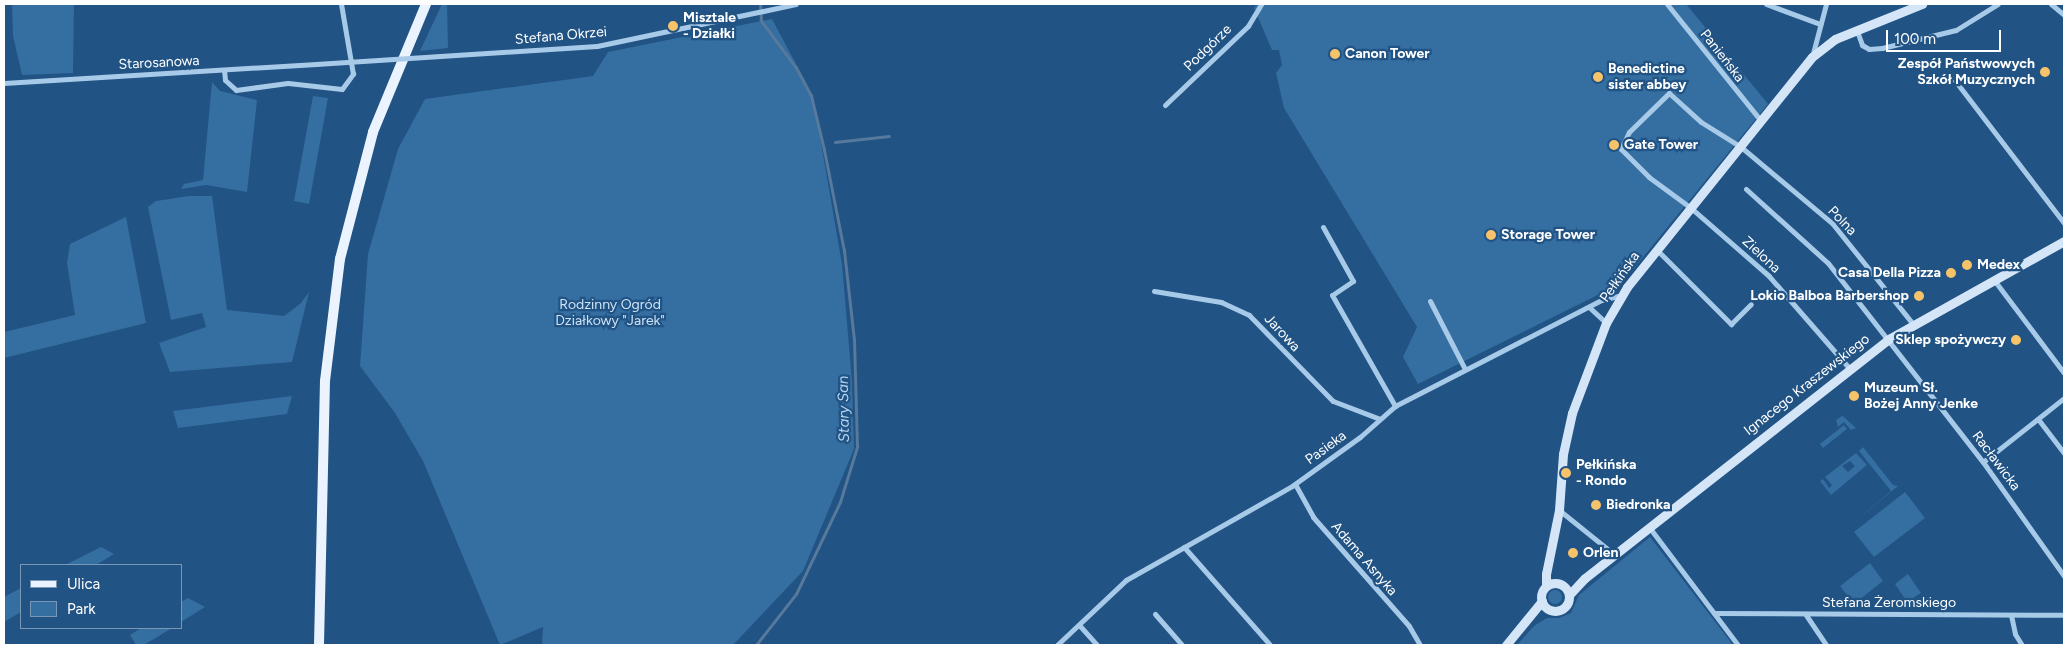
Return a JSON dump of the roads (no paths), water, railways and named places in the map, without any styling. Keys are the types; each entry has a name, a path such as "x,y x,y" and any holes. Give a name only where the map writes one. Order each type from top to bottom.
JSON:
{"main road":[{"path":"319,645 325,382 337,278 348,221 371,139 426,4"}],"street":[{"path":"224,70 225,80 236,90 288,83 342,89 353,74 347,26 341,4"},
{"name":"Stefana Okrzei","path":"316,64 597,46 796,4"},
{"name":"Podgórze","path":"1165,105 1248,26 1261,4"},
{"name":"Panieńska","path":"1667,4 1761,121"},
{"path":"1766,4 1820,24"},
{"path":"1812,57 1826,4"},
{"name":"Pełkińska","path":"1546,586 1559,510 1563,454 1572,413 1606,322 1623,294 1812,57 1834,39 1922,4"},
{"path":"1857,31 1862,45 1868,49 1882,48 1956,30 2000,4"},
{"path":"2051,4 2064,15"},
{"name":"Starosanowa","path":"4,83 316,64"},
{"path":"1950,74 2064,223"},
{"name":"Polna","path":"1669,93 1701,122 1741,147 1832,223 1907,313 1913,324"},
{"name":"Zielona","path":"1669,93 1629,132 1621,149 1649,177 1691,208 1769,276 1850,369"},
{"name":"Racławicka","path":"1746,189 1828,263 1983,462 2064,576"},
{"path":"1323,227 1353,281 1332,295 1395,406"},
{"name":"Ignacego Kraszewskiego","path":"1563,588 1585,578 1887,340 2064,241"},
{"path":"1657,250 1731,324 1751,304"},
{"path":"1994,280 2064,373"},
{"name":"Jarowa","path":"1154,291 1221,302 1250,315 1333,402 1380,418"},
{"name":"Pasieka","path":"1057,645 1080,626 1126,580 1295,484 1360,437 1395,406 1589,307 1623,294"},
{"path":"1430,301 1465,369"},
{"path":"1589,307 1606,322"},
{"path":"1983,462 2064,398"},
{"path":"2038,419 2064,453"},
{"name":"Adama Asnyka","path":"1295,484 1313,517 1409,626 1420,645"},
{"path":"1559,510 1615,555"},
{"path":"1649,527 1738,645"},
{"path":"1184,547 1270,645"},
{"name":"Pełkińska","path":"1549,560 1563,588"},
{"path":"1526,622 1548,609 1564,608 1563,588 1546,586 1542,592 1542,601 1548,609"},
{"path":"1506,645 1542,601"},
{"name":"Stefana Żeromskiego","path":"1714,613 2064,615"},
{"path":"1155,614 1182,645"},
{"path":"2011,614 2015,634 2022,645"},
{"path":"1806,615 1826,645"},
{"path":"1080,626 1097,645"}],"waterway":[{"name":"Stary San","path":"756,645 796,594 840,502 857,447 854,340 844,251 824,150 811,96 796,68 761,21 760,4"},
{"path":"835,142 889,136"}],"place":[{"name":"Misztale - Działki","path":"673,26"},
{"name":"Canon Tower","path":"1335,54"},
{"name":"Zespół Państwowych Szkół Muzycznych","path":"2045,72"},
{"name":"Benedictine sister abbey","path":"1598,77"},
{"name":"Gate Tower","path":"1614,145"},
{"name":"Storage Tower","path":"1491,235"},
{"name":"Medex","path":"1967,265"},
{"name":"Casa Della Pizza","path":"1951,273"},
{"name":"Lokio Balboa Barbershop","path":"1919,296"},
{"name":"Sklep spożywczy","path":"2016,340"},
{"name":"Muzeum Sł. Bożej Anny Jenke","path":"1854,396"},
{"name":"Pełkińska - Rondo","path":"1566,473"},
{"name":"Biedronka","path":"1596,505"},
{"name":"Orlen","path":"1573,553"}],"park label":[{"name":"Rodzinny Ogród Działkowy \"Jarek\"","path":"610,314"}]}
